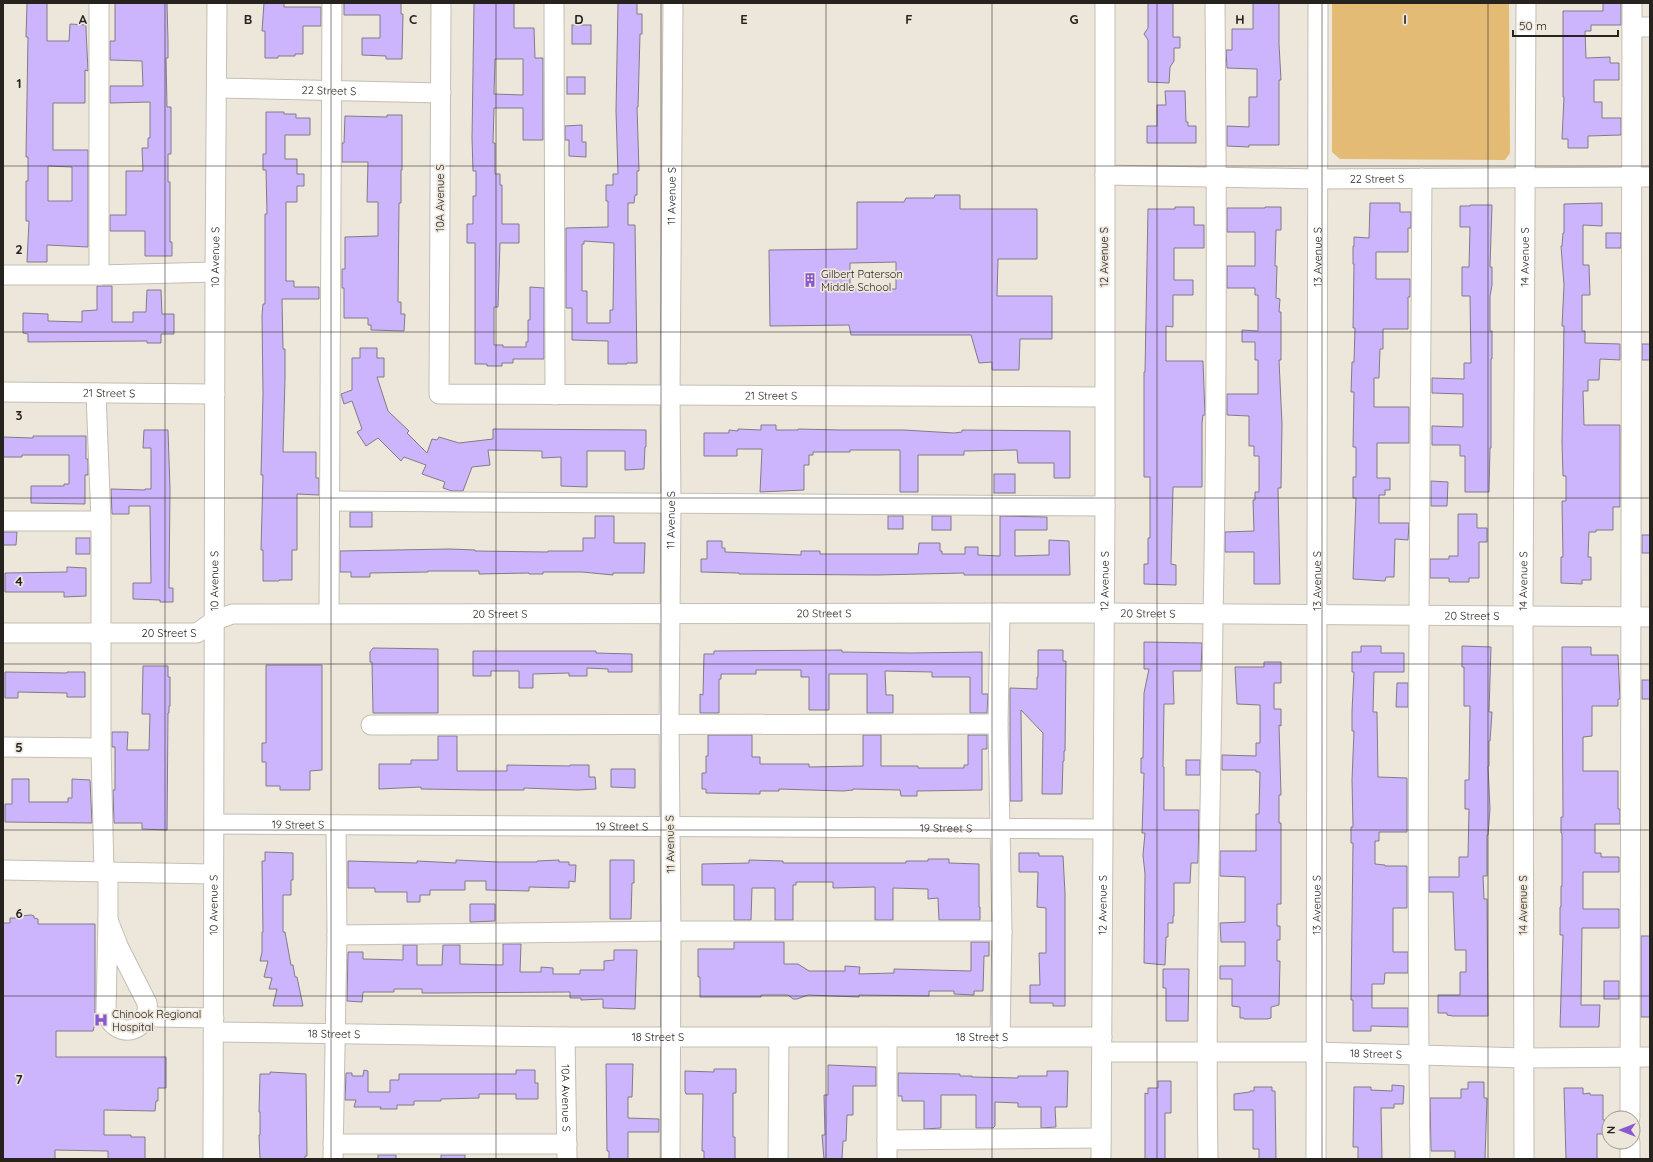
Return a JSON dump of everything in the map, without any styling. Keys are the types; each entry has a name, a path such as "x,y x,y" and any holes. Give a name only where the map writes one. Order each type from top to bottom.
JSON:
{"street":[{"path":"99,3 99,275"},
{"name":"10 Avenue S","path":"213,1159 214,394 217,3"},
{"path":"329,613 331,501 332,3"},
{"name":"10A Avenue S","path":"439,394 441,3"},
{"path":"554,3 555,395"},
{"name":"11 Avenue S","path":"670,1159 671,931 669,724 673,3"},
{"name":"12 Avenue S","path":"1101,1159 1106,3"},
{"path":"1208,1159 1206,1052 1214,614 1217,177 1215,3"},
{"name":"13 Avenue S","path":"1316,1159 1318,3"},
{"name":"14 Avenue S","path":"1524,1159 1523,616 1526,3"},
{"path":"1630,1110 1631,617 1641,177 1641,27 1632,3"},
{"name":"22 Street S","path":"217,88 441,93"},
{"name":"22 Street S","path":"1105,175 1317,179 1641,177"},
{"path":"1420,1159 1418,1055 1422,178"},
{"path":"3,275 99,275 215,272"},
{"name":"21 Street S","path":"3,392 214,394"},
{"path":"96,393 101,521 101,748 108,920 106,1012 112,1024 124,1030 131,1030 143,1023 148,1010 147,1003 119,948 108,920"},
{"name":"21 Street S","path":"439,394 1104,397"},
{"path":"331,501 1105,506"},
{"path":"3,521 101,521"},
{"name":"20 Street S","path":"3,633 197,633 214,621 232,614 329,613 1104,613 1650,617"},
{"path":"1000,613 998,724 1002,932 1000,1038"},
{"path":"371,726 998,724"},
{"path":"3,746 101,748"},
{"name":"19 Street S","path":"214,824 1103,829"},
{"path":"336,825 337,934 333,1152 567,1151"},
{"path":"3,870 213,874"},
{"path":"337,934 671,931 1002,932"},
{"name":"18 Street S","path":"153,1017 214,1025 334,1034 566,1037 1000,1038 1206,1052 1316,1052 1524,1058 1650,1057"},
{"name":"10A Avenue S","path":"566,1037 567,1151"},
{"path":"887,1037 887,1159"},
{"path":"778,1159 779,1038"},
{"path":"887,1140 1101,1138"}],"shaded area":[{"path":"1332,3 1509,3 1510,153 1505,160 1340,159 1332,152"}],"building":[{"path":"27,3 47,3 47,41 69,41 70,24 86,25 88,71 85,70 85,103 53,103 53,150 88,150 88,247 47,245 47,262 27,262 29,221 26,221 26,181 28,181 28,157 26,157 28,37 26,37","holes":["48,166 72,167 72,201 48,201"]},
{"path":"115,3 167,3 167,107 171,107 171,154 168,154 168,182 170,182 170,242 172,242 172,256 145,256 145,231 110,231 110,215 126,215 126,171 143,171 142,148 148,148 148,138 150,138 150,102 110,103 110,86 143,86 142,61 110,60 110,41 115,41"},
{"path":"264,3 284,3 284,7 321,7 321,26 303,26 303,54 295,54 295,56 278,56 278,58 265,58 265,31 262,31"},
{"path":"344,3 401,3 401,14 403,14 402,59 386,59 386,56 362,55 362,38 380,38 380,15 344,15"},
{"path":"474,3 514,3 514,28 534,28 535,58 543,58 543,140 523,140 523,108 494,108 493,143 495,143 495,174 500,174 500,185 502,185 502,224 519,224 519,243 500,243 498,307 494,307 494,345 503,345 503,347 526,347 526,342 528,342 528,320 530,320 530,287 544,288 544,359 513,359 513,363 502,363 502,366 475,364 475,243 467,243 467,224 473,224 473,196 476,196 476,171 473,171","holes":["495,59 523,59 523,95 494,94"]},
{"path":"618,3 637,3 637,14 642,14 637,107 639,171 637,171 637,195 635,195 634,203 628,203 628,225 635,225 637,363 627,364 608,364 608,341 572,340 572,308 566,308 566,228 608,227 608,201 606,201 606,185 613,185 613,174 618,174 616,111","holes":["584,241 614,243 613,310 610,310 610,323 587,323 587,291 582,291 582,244 584,244"]},
{"path":"1148,3 1173,3 1173,37 1180,37 1180,48 1174,48 1174,61 1170,67 1169,83 1148,82 1148,40 1144,34 1148,28"},
{"path":"1253,3 1279,3 1281,80 1279,80 1279,145 1249,145 1249,147 1227,146 1227,126 1249,127 1249,97 1257,97 1257,69 1227,68 1226,50 1232,50 1232,29 1253,29"},
{"path":"1603,3 1621,3 1621,25 1591,25 1591,31 1585,31 1586,58 1610,57 1610,63 1619,63 1619,80 1594,80 1594,102 1602,102 1602,118 1621,118 1621,135 1588,136 1588,148 1568,148 1568,139 1562,139 1564,97 1563,11 1603,11"},
{"path":"572,25 591,25 591,44 572,44"},
{"path":"567,77 585,77 585,94 567,94"},
{"path":"1165,91 1185,91 1186,122 1188,122 1188,126 1196,126 1196,143 1147,143 1147,126 1157,126 1157,105 1166,105"},
{"path":"266,112 284,112 284,114 296,114 296,118 310,118 310,135 285,135 285,159 297,159 297,174 304,174 304,186 297,186 297,202 286,202 286,281 294,281 294,287 319,287 319,299 282,299 283,349 285,349 283,452 316,452 316,478 319,478 319,495 297,494 297,550 292,550 292,580 279,581 263,581 263,550 261,550 263,475 261,475 263,394 262,315 263,304 265,304 265,214 267,214 266,170 263,170 263,154 266,154"},
{"path":"387,115 402,115 398,302 401,302 401,314 405,314 404,331 371,330 371,325 368,325 368,318 344,318 344,288 342,288 342,269 345,269 345,237 378,236 378,202 367,202 368,162 342,162 342,143 344,143 345,116 387,117"},
{"path":"582,125 582,142 586,142 586,157 569,156 569,140 565,140 565,126"},
{"name":"Gilbert Paterson Middle School","path":"935,195 960,195 960,209 1037,209 1037,259 998,259 997,296 1052,296 1052,339 1020,339 1019,370 992,370 992,362 979,363 971,335 851,335 849,325 770,326 769,250 857,249 857,202 904,202 906,198 934,198","holes":["896,262 896,289 850,289 850,263"]},
{"path":"1370,203 1400,203 1400,212 1411,212 1411,228 1408,228 1408,252 1376,252 1376,279 1410,279 1410,297 1408,297 1408,329 1383,329 1383,349 1380,349 1379,378 1374,378 1374,407 1409,407 1409,443 1377,443 1377,478 1390,478 1390,490 1385,490 1385,495 1379,495 1379,523 1409,523 1408,540 1395,539 1394,577 1386,577 1385,581 1353,579 1356,498 1353,498 1353,477 1356,477 1356,447 1353,447 1354,392 1351,392 1355,328 1353,328 1353,246 1354,237 1369,238"},
{"path":"1602,203 1602,226 1583,225 1583,265 1589,265 1590,295 1582,295 1582,331 1585,331 1585,343 1620,344 1620,360 1600,359 1599,380 1588,380 1588,391 1583,391 1584,425 1620,425 1620,507 1613,507 1613,530 1596,530 1596,532 1589,532 1588,557 1591,557 1591,580 1582,580 1582,584 1561,583 1561,557 1563,557 1562,501 1566,501 1566,476 1563,476 1562,442 1564,326 1562,326 1564,285 1561,246 1564,233 1564,204"},
{"path":"1492,205 1490,267 1492,267 1492,285 1490,296 1490,331 1492,331 1492,359 1489,492 1465,492 1465,456 1460,456 1460,445 1432,445 1432,426 1463,427 1463,394 1432,393 1432,378 1464,379 1464,363 1471,363 1470,296 1462,296 1462,267 1469,267 1470,227 1460,227 1460,206"},
{"path":"1175,207 1194,207 1194,225 1204,225 1204,248 1174,248 1174,280 1193,280 1193,295 1173,295 1173,327 1166,326 1166,361 1203,361 1205,415 1203,415 1202,423 1202,487 1173,487 1171,564 1176,565 1176,585 1144,584 1144,564 1148,564 1148,538 1150,538 1150,477 1144,477 1144,372 1148,209 1175,209"},
{"path":"1281,207 1281,230 1276,230 1275,266 1277,266 1276,298 1280,299 1279,312 1281,312 1281,360 1279,360 1282,424 1281,488 1278,488 1280,584 1254,584 1254,552 1225,552 1225,532 1254,531 1253,500 1255,500 1255,492 1259,492 1259,456 1254,456 1254,446 1249,446 1249,416 1227,415 1227,394 1258,394 1258,360 1255,360 1255,342 1242,342 1242,330 1258,331 1258,295 1255,295 1255,288 1227,288 1227,266 1255,266 1255,232 1227,232 1227,208"},
{"path":"1606,233 1621,233 1621,248 1606,248"},
{"path":"97,286 112,286 112,322 133,322 133,312 146,312 147,290 161,290 162,314 174,314 174,334 161,334 161,343 147,343 147,341 28,342 28,334 23,333 23,313 48,314 48,321 82,322 82,311 97,310"},
{"path":"1642,344 1650,344 1650,360 1642,360"},
{"path":"360,348 377,348 377,358 384,358 384,377 377,377 388,411 409,431 407,433 427,453 432,439 437,440 439,437 459,443 493,439 493,429 646,430 644,469 625,470 625,451 587,451 587,487 561,486 561,457 542,458 542,451 488,450 490,465 472,467 463,491 452,491 443,488 445,482 422,474 426,465 404,457 401,461 378,438 366,446 357,432 362,429 352,401 344,404 341,394 352,390 352,358 360,358"},
{"path":"761,425 776,425 776,430 904,430 954,433 962,432 962,430 1070,431 1070,478 1054,478 1054,463 1018,463 1017,450 964,451 964,455 918,455 918,492 900,492 900,450 850,450 850,452 813,452 813,455 809,455 809,465 804,465 804,490 760,492 762,449 737,449 737,456 704,456 704,433 729,433 729,430 738,431 738,429 761,430"},
{"path":"144,430 168,430 170,489 169,588 173,588 173,602 133,599 133,583 151,583 150,506 129,506 129,514 112,514 111,489 151,489 151,448 143,448"},
{"path":"33,436 86,436 88,475 85,475 85,504 31,503 31,486 64,486 64,484 69,484 69,455 22,455 22,457 3,457 3,437 33,438"},
{"path":"994,474 1015,474 1015,493 994,493"},
{"path":"1431,481 1448,482 1447,506 1431,506"},
{"path":"350,512 372,512 372,527 350,527"},
{"path":"1458,514 1477,514 1477,528 1487,528 1487,542 1479,542 1479,578 1469,578 1469,582 1449,582 1449,578 1430,578 1430,559 1449,559 1449,556 1458,556"},
{"path":"595,516 614,516 614,543 645,543 644,573 613,573 613,575 582,572 543,572 543,574 479,574 479,571 428,571 370,573 370,577 351,577 351,572 340,572 340,551 450,549 475,551 583,551 583,538 595,538"},
{"path":"888,516 903,516 903,529 888,529"},
{"path":"932,516 951,516 951,530 932,530"},
{"path":"1000,516 1047,517 1047,530 1015,530 1015,556 1049,555 1049,540 1069,541 1070,575 964,575 964,573 876,575 739,574 701,572 701,559 707,559 707,541 722,541 722,548 725,548 725,552 801,555 801,551 820,551 820,554 918,554 919,543 940,543 940,551 942,551 942,554 965,554 965,547 978,547 978,555 1000,556"},
{"path":"3,532 17,532 16,545 3,545"},
{"path":"1642,535 1650,535 1650,553 1642,553"},
{"path":"76,538 90,538 90,554 76,554"},
{"path":"67,567 86,568 86,596 64,597 64,592 5,592 5,573 67,572"},
{"path":"1144,642 1202,643 1201,671 1173,671 1174,704 1164,704 1164,810 1199,810 1198,863 1191,863 1190,883 1174,883 1174,916 1173,923 1168,923 1165,965 1144,963 1145,874 1143,855 1145,833 1142,833 1144,773 1141,773 1141,758 1143,758 1144,693 1149,669 1144,669"},
{"path":"1361,646 1381,646 1381,653 1404,653 1404,672 1374,672 1373,712 1377,712 1378,777 1407,778 1407,832 1379,832 1379,841 1375,841 1375,864 1385,866 1407,866 1407,908 1393,908 1393,952 1408,952 1408,973 1385,973 1384,984 1372,984 1372,1008 1408,1008 1408,1027 1371,1026 1371,1031 1353,1031 1353,1000 1351,1000 1353,843 1351,843 1351,827 1353,827 1352,780 1354,731 1352,731 1354,672 1352,672 1352,652 1361,652"},
{"path":"1462,646 1491,647 1489,712 1492,712 1488,766 1490,809 1487,835 1487,876 1483,876 1484,899 1487,899 1488,1016 1453,1016 1447,1015 1447,1013 1438,1013 1438,995 1460,995 1460,972 1466,972 1466,950 1455,950 1453,892 1429,892 1429,877 1459,877 1459,857 1468,857 1469,809 1465,809 1465,780 1469,780 1470,706 1464,706 1464,667 1462,667"},
{"path":"1562,647 1591,647 1591,655 1618,655 1620,699 1618,699 1618,706 1592,706 1592,736 1583,737 1583,771 1618,771 1618,809 1620,809 1620,824 1595,824 1595,853 1601,853 1601,857 1619,857 1619,872 1583,872 1583,909 1619,909 1619,928 1582,928 1581,1005 1600,1005 1599,1027 1560,1027 1563,935 1560,935 1562,886 1561,817 1563,817"},
{"path":"373,648 438,649 438,713 373,713 372,662 370,662 370,652"},
{"path":"842,650 842,652 910,653 982,652 982,694 988,694 987,713 970,713 970,677 932,677 932,672 885,671 886,695 893,695 893,713 867,713 867,674 829,674 829,710 809,710 809,677 801,677 801,670 756,670 756,674 721,674 721,679 719,679 719,713 700,713 700,694 703,695 704,654 714,654 714,651"},
{"path":"1038,650 1063,650 1063,661 1066,661 1065,751 1063,761 1062,794 1042,794 1043,733 1021,710 1022,801 1010,801 1010,688 1037,689"},
{"path":"473,651 596,651 596,653 632,654 632,672 608,672 608,669 587,668 587,676 569,676 569,673 533,674 533,688 519,688 519,671 491,671 491,676 473,676"},
{"path":"1264,662 1281,662 1281,683 1274,683 1274,709 1281,709 1281,726 1279,725 1281,795 1279,795 1279,823 1281,823 1281,904 1277,904 1277,926 1280,926 1280,940 1277,940 1277,961 1280,961 1279,1005 1271,1007 1271,1018 1244,1019 1240,1018 1240,1007 1232,1006 1232,979 1220,979 1220,966 1245,966 1245,942 1221,942 1220,923 1245,922 1245,877 1220,876 1220,851 1256,851 1256,814 1259,814 1260,772 1256,772 1256,770 1222,770 1222,755 1256,756 1256,743 1260,743 1260,705 1237,704 1235,667 1264,667"},
{"path":"266,665 322,665 322,770 310,771 310,790 280,790 280,786 266,786 266,762 262,762 262,743 266,743"},
{"path":"143,666 168,666 168,677 170,677 170,706 168,713 167,830 142,829 142,823 114,823 113,790 115,790 115,747 112,747 112,732 128,732 127,750 149,750 150,714 142,714"},
{"path":"5,672 85,672 85,697 67,697 67,693 18,692 18,698 5,698"},
{"path":"1642,680 1650,680 1650,699 1642,699"},
{"path":"1397,683 1408,683 1408,707 1396,707"},
{"path":"708,735 752,735 752,757 760,757 760,764 809,764 809,767 863,766 863,735 881,735 881,766 964,768 964,765 968,765 968,735 987,735 987,749 982,749 982,790 917,791 917,796 901,796 900,790 853,789 843,791 779,789 779,791 760,791 760,794 706,793 706,789 702,789 702,773 706,773"},
{"path":"438,736 457,736 457,771 507,771 507,765 589,765 589,777 595,777 596,789 578,790 524,788 524,790 482,790 421,789 421,787 379,789 379,764 411,764 411,760 438,760"},
{"path":"1186,760 1200,760 1200,775 1186,775"},
{"path":"611,769 635,769 635,788 611,787"},
{"path":"12,779 29,779 29,802 68,802 68,798 72,798 72,779 90,780 92,823 5,822 5,804 12,804"},
{"path":"265,852 293,853 293,880 291,880 291,895 283,895 283,932 285,932 291,965 293,965 295,977 297,977 303,1006 273,1006 277,989 269,989 272,978 264,977 268,961 260,961 263,932 262,861 265,861"},
{"path":"1019,853 1039,853 1039,856 1063,856 1065,893 1065,1006 1053,1006 1053,1003 1030,1003 1030,985 1040,985 1039,953 1046,953 1046,908 1037,907 1038,872 1019,872"},
{"path":"928,859 949,859 949,863 979,864 980,920 939,920 938,898 928,899 928,889 893,888 893,920 875,920 875,887 833,888 833,882 796,882 796,885 793,885 793,920 775,920 775,888 752,888 751,920 734,920 734,885 702,885 702,864 749,863 749,860 783,861 783,863 906,863 906,861 928,861"},
{"path":"456,860 537,862 559,860 559,862 569,862 569,865 576,865 575,882 569,881 569,888 529,887 529,891 486,890 486,881 465,881 465,890 430,890 430,895 420,895 420,902 407,902 407,892 375,892 375,888 348,888 348,861 417,863 417,861 456,863"},
{"path":"610,860 634,860 631,919 610,919"},
{"path":"470,904 495,904 495,921 470,922"},
{"path":"31,915 38,919 38,924 95,924 95,1024 93,1031 56,1031 56,1057 166,1057 166,1088 158,1088 158,1101 156,1101 155,1111 104,1110 104,1135 131,1135 131,1137 145,1137 145,1159 108,1159 108,1151 55,1150 55,1159 3,1159 3,923 10,923 10,918 20,918 20,916"},
{"path":"1641,936 1650,936 1650,1017 1641,1017"},
{"path":"734,942 784,942 784,964 798,964 809,971 845,971 845,966 860,967 859,974 894,973 894,969 971,971 971,942 989,942 989,956 984,956 983,991 974,991 974,995 954,994 954,991 929,991 929,996 859,995 859,997 808,995 797,999 793,999 788,995 761,995 761,997 700,997 698,949 734,949"},
{"path":"503,944 521,944 520,972 541,972 541,967 553,968 553,974 580,974 580,970 604,970 604,961 614,960 614,950 637,950 635,1009 603,1008 603,999 581,1000 581,998 570,998 570,992 422,993 422,989 394,989 394,992 363,992 362,1002 347,1001 348,952 363,952 363,959 403,960 403,945 417,945 417,965 442,965 443,945 460,945 460,964 503,965"},
{"path":"1163,969 1189,969 1188,1021 1166,1021 1166,988 1163,988"},
{"path":"1604,981 1619,981 1619,999 1604,999"},
{"path":"606,1064 633,1064 632,1097 628,1097 628,1118 659,1119 659,1132 628,1132 628,1159 609,1159 609,1151 607,1151"},
{"path":"828,1065 876,1067 876,1086 853,1086 853,1115 847,1115 846,1141 843,1141 842,1159 824,1159 822,1135 825,1135 824,1095 828,1095"},
{"path":"714,1069 736,1069 736,1093 733,1093 733,1137 735,1137 735,1159 704,1159 704,1151 702,1151 703,1094 686,1094 685,1091 685,1071 714,1072"},
{"path":"364,1070 368,1071 368,1092 390,1092 390,1080 399,1080 399,1074 516,1074 516,1070 535,1070 535,1083 538,1083 538,1099 516,1099 516,1094 479,1094 479,1098 441,1099 441,1101 414,1101 414,1105 397,1105 397,1109 380,1109 381,1107 354,1107 356,1100 345,1100 346,1073 352,1073 352,1076 363,1076"},
{"path":"1047,1071 1068,1071 1067,1107 1055,1107 1056,1127 1041,1128 1041,1107 1018,1107 1018,1103 995,1102 995,1126 993,1128 976,1128 976,1095 941,1095 941,1128 924,1129 924,1101 902,1101 902,1096 898,1096 898,1073 960,1074 960,1076 972,1077 1018,1078 1018,1076 1047,1076"},
{"path":"270,1072 306,1074 307,1156 305,1156 305,1159 260,1159 260,1074 270,1074"},
{"path":"1158,1081 1171,1081 1171,1113 1165,1113 1165,1159 1145,1159 1145,1093 1148,1094 1148,1088 1158,1088"},
{"path":"1468,1082 1484,1082 1484,1098 1487,1098 1485,1159 1455,1159 1455,1151 1431,1151 1430,1098 1461,1098 1461,1089 1468,1089"},
{"path":"1392,1085 1404,1086 1403,1104 1394,1104 1394,1108 1381,1108 1382,1159 1358,1159 1358,1147 1353,1147 1354,1087 1371,1087 1371,1090 1392,1091"},
{"path":"1254,1087 1272,1087 1272,1091 1275,1091 1276,1159 1259,1159 1259,1149 1253,1149 1253,1110 1234,1110 1234,1094 1254,1091"},
{"path":"1564,1088 1583,1088 1583,1094 1590,1093 1590,1095 1603,1095 1603,1110 1601,1110 1601,1134 1597,1134 1597,1159 1566,1159"},
{"path":"378,1155 396,1155 396,1159 378,1159"},
{"path":"441,1155 465,1155 465,1159 441,1159"}],"place":[{"name":"Gilbert Paterson Middle School","path":"810,280"},
{"name":"Chinook Regional Hospital","path":"101,1020"}]}
